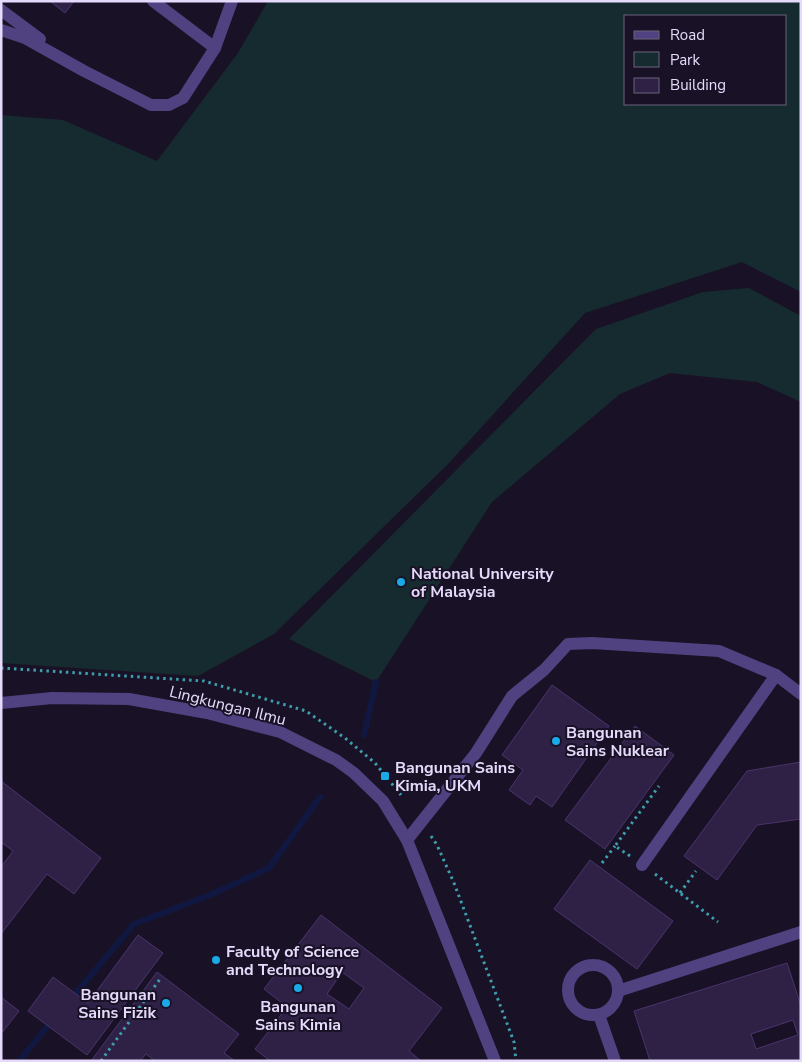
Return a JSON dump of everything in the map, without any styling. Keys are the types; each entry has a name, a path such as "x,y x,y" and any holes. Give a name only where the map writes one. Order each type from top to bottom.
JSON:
{"street":[{"path":"154,1 215,48"},
{"path":"1,30 26,38 84,72 151,105 169,105 183,98 215,48 232,1"},
{"path":"1,10 84,72"},
{"path":"407,840 476,752 512,696 544,670 568,644 592,643 719,651 776,675 801,694"},
{"path":"642,865 776,675"},
{"name":"Lingkungan Ilmu","path":"1,703 52,698 129,699 207,713 280,732 336,760 354,773 383,801 407,840 495,1061"},
{"path":"618,991 801,932"},
{"path":"592,966 608,970 614,976 617,983 617,999 606,1012 599,1015 583,1013 571,1002 569,986 572,978 584,967 592,966"},
{"path":"599,1015 615,1061"}],"path":[{"path":"430,835 437,845 454,883 514,1042 516,1061"},
{"path":"602,863 614,846"},
{"path":"680,893 696,871"},
{"path":"101,1061 160,979"}],"green space":[{"path":"268,1 801,1 801,292 742,262 585,313 448,464 274,634 198,676 1,663 1,115 63,120 157,161 238,53"},
{"path":"749,288 801,316 801,402 757,382 670,373 620,394 492,502 376,682 289,639 596,329 703,292"}],"building":[{"path":"50,1 74,1 65,13"},
{"name":"Bangunan Sains Nuklear","path":"552,685 609,726 552,807 536,796 530,805 509,790 523,770 502,755"},
{"name":"Bangunan Sains Nuklear","path":"635,726 674,755 605,849 565,820"},
{"path":"801,762 801,819 757,825 717,880 684,856 747,771"},
{"path":"1,781 101,858 74,894 47,874 1,934 1,867 13,851 1,842"},
{"path":"590,860 673,921 637,969 554,909"},
{"name":"Bangunan Sains Kimia","path":"321,915 442,1008 409,1051 421,1061 270,1061 255,1049 287,1007 264,989","holes":["342,972 364,988 349,1009 327,994"]},
{"path":"138,935 163,953 87,1055 28,1011 53,977 88,1003"},
{"path":"787,963 801,1006 801,1061 650,1061 634,1011","holes":["793,1020 798,1035 756,1049 751,1034"]},
{"name":"Bangunan Sains Fizik","path":"157,972 239,1034 224,1053 235,1061 155,1061 146,1054 140,1061 91,1061"},
{"path":"1,997 19,1011 1,1034"}],"waterway":[{"path":"364,735 376,682"},
{"path":"71,999 134,924 210,895 269,868 320,797"},
{"path":"19,1061 53,1020"}],"place":[{"name":"National University of Malaysia","path":"401,582"},
{"name":"Bangunan Sains Nuklear","path":"556,741"},
{"name":"Bangunan Sains Kimia, UKM","path":"385,776"},
{"name":"Faculty of Science and Technology","path":"216,960"},
{"name":"Bangunan Sains Kimia","path":"298,988"},
{"name":"Bangunan Sains Fizik","path":"166,1003"}]}
